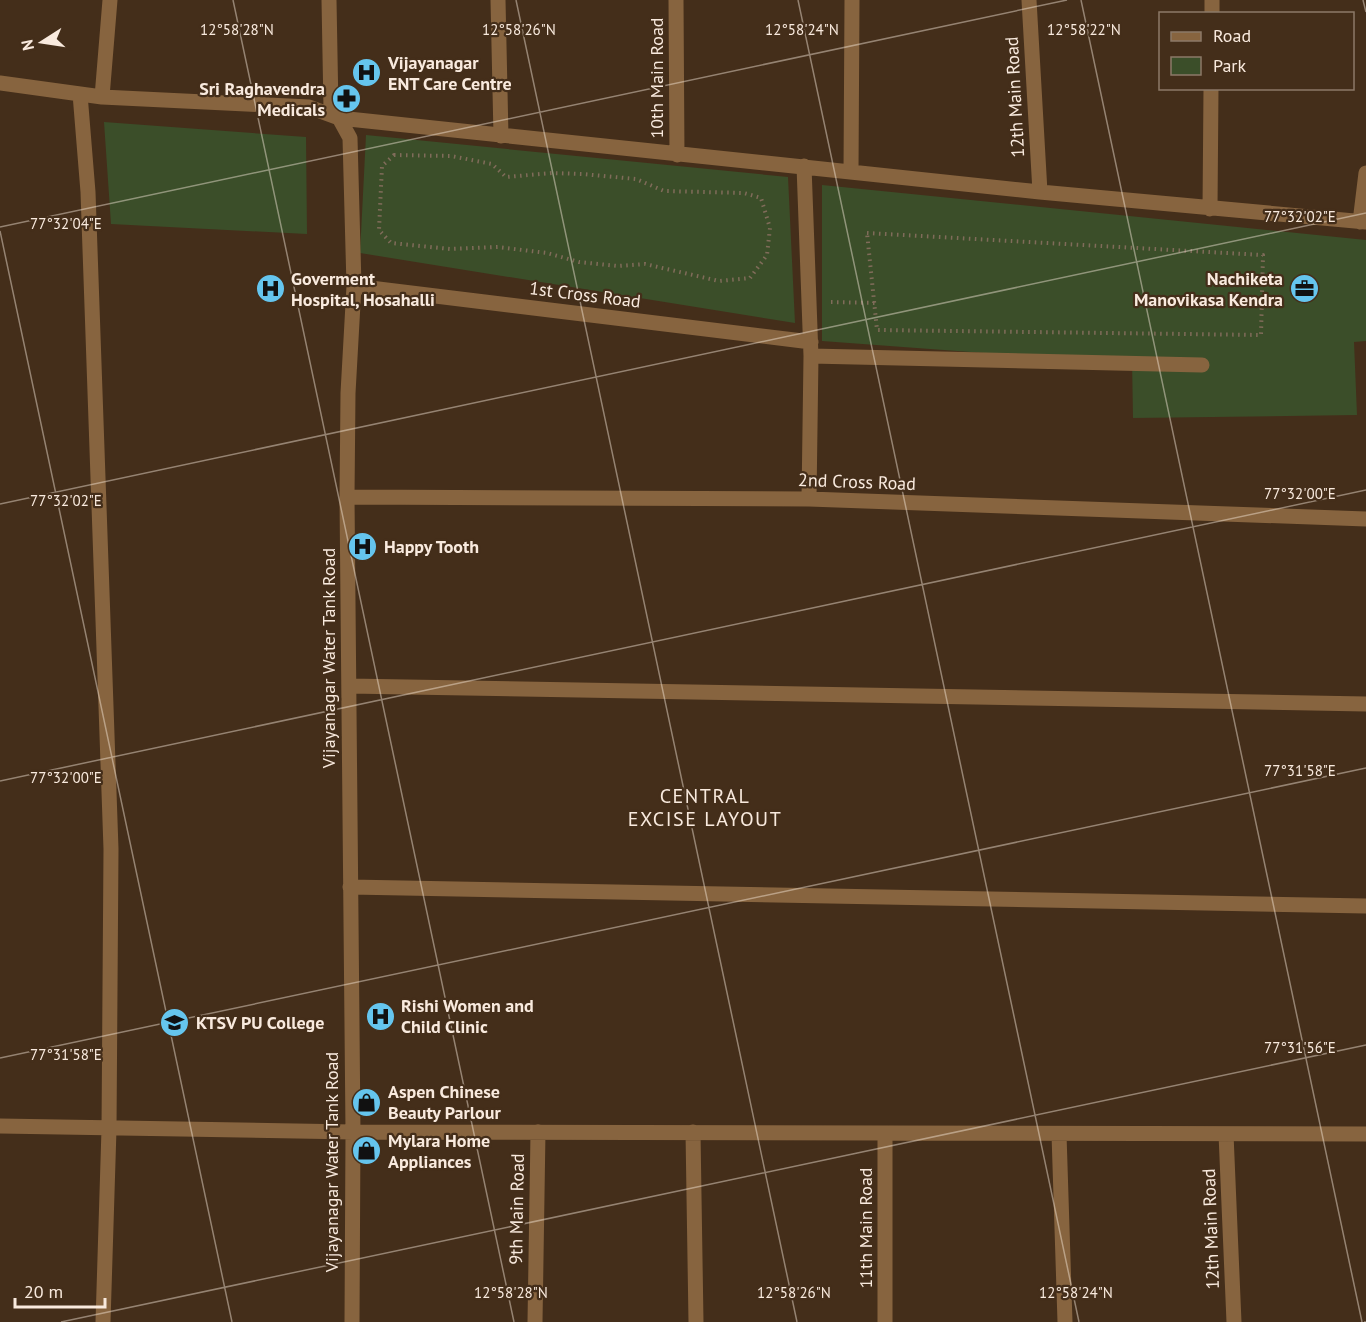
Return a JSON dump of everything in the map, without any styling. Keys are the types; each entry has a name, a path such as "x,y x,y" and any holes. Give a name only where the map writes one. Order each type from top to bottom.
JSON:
{"street":[{"path":"102,97 110,0"},
{"name":"Vijayanagar Water Tank Road","path":"329,0 331,109 350,138 354,286 348,393 347,497 353,1132 352,1322"},
{"path":"498,0 501,136"},
{"name":"10th Main Road","path":"676,0 677,155"},
{"path":"851,172 852,0"},
{"name":"12th Main Road","path":"1029,0 1040,192"},
{"path":"0,83 102,97 309,108 339,118 501,136 1210,209 1363,222 1366,173"},
{"path":"1210,209 1211,90"},
{"path":"80,94 88,192 111,849 103,1322"},
{"path":"804,166 811,349 809,499"},
{"name":"1st Cross Road","path":"354,286 811,349 1202,365"},
{"name":"2nd Cross Road","path":"347,497 809,499 1366,519"},
{"path":"349,686 1366,704"},
{"path":"350,887 1366,906"},
{"path":"0,1126 353,1132 1366,1134"},
{"name":"9th Main Road","path":"535,1322 538,1132"},
{"path":"693,1132 696,1322"},
{"name":"11th Main Road","path":"885,1133 885,1322"},
{"path":"1059,1134 1065,1322"},
{"name":"12th Main Road","path":"1226,1134 1234,1322"}],"path":[{"path":"394,155 452,156 492,164 506,177 552,173 582,174 636,179 664,191 744,193 761,198 770,228 767,255 750,278 719,281 645,264 618,266 589,263 547,253 498,247 450,249 391,243 379,230 382,166 394,155"},
{"path":"867,233 1263,255 1261,335 877,330 875,303 867,233"},
{"path":"809,301 875,303"}],"green space":[{"path":"104,122 306,137 307,234 111,224"},
{"path":"366,135 788,177 795,323 360,253"},
{"path":"822,185 1366,240 1366,341 1354,342 1357,415 1133,418 1132,359 1108,362 822,341"}],"place":[{"name":"Vijayanagar ENT Care Centre","path":"367,73"},
{"name":"Sri Raghavendra Medicals","path":"346,99"},
{"name":"Goverment Hospital, Hosahalli","path":"270,289"},
{"name":"Nachiketa Manovikasa Kendra","path":"1304,289"},
{"name":"Happy Tooth","path":"363,547"},
{"name":"Rishi Women and Child Clinic","path":"380,1016"},
{"name":"KTSV PU College","path":"175,1023"},
{"name":"Aspen Chinese Beauty Parlour","path":"367,1102"},
{"name":"Mylara Home Appliances","path":"367,1151"}],"district":[{"name":"CENTRAL EXCISE LAYOUT","path":"705,808"}]}
